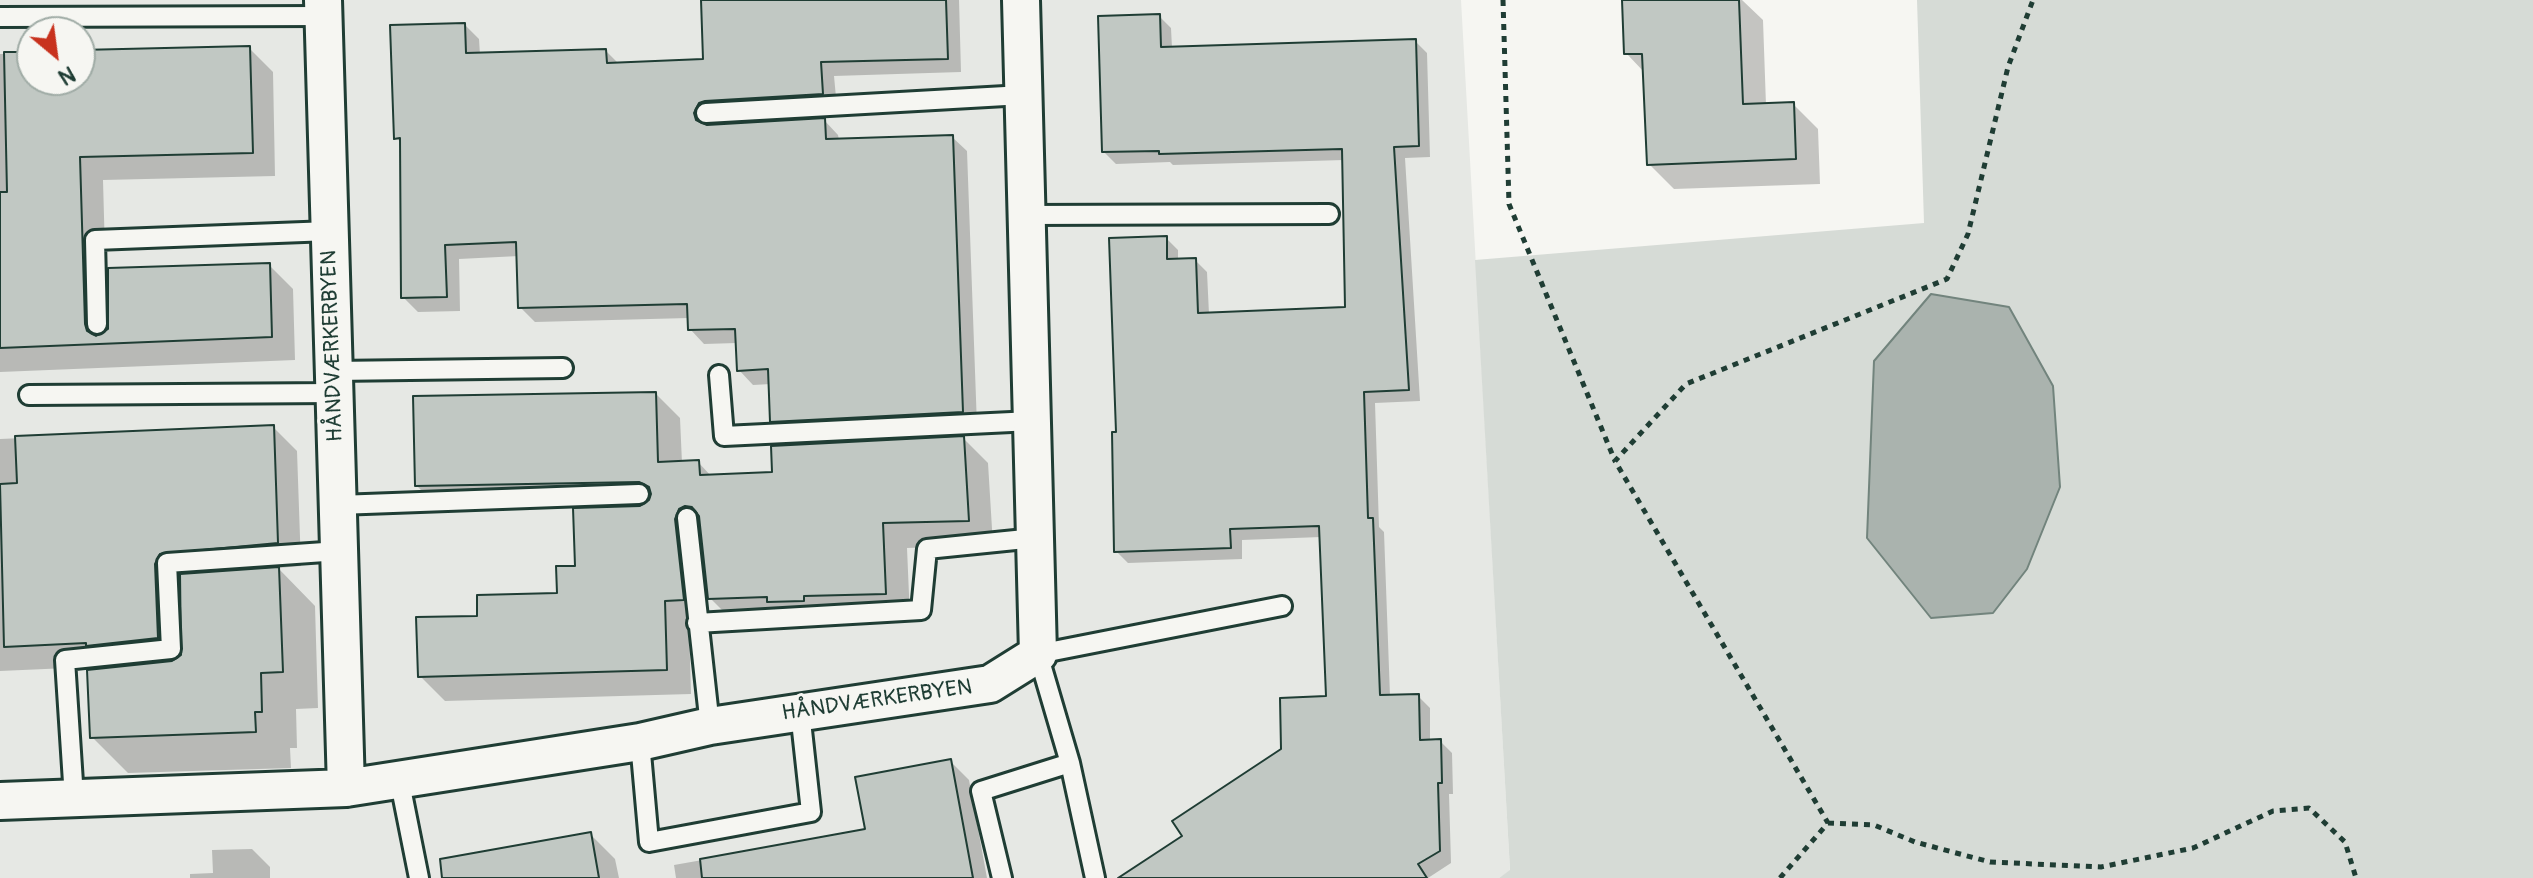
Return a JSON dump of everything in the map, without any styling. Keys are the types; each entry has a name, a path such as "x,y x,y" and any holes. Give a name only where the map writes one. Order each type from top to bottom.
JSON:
{"street":[{"path":"1021,0 1038,654"},
{"name":"HÅNDVÆRKERBYEN","path":"323,8 346,788"},
{"name":"HÅNDVÆRKERBYEN","path":"0,801 346,788 640,742 710,726 990,684 1038,654"}],"lane":[{"path":"0,17 323,8"},
{"path":"706,113 1023,95"},
{"path":"1026,215 1329,214"},
{"path":"97,324 95,240 330,231"},
{"path":"29,395 334,382 563,368"},
{"path":"719,375 724,436 1032,421"},
{"path":"338,505 639,494"},
{"path":"687,518 710,726"},
{"path":"697,623 921,610 927,549 1035,538"},
{"path":"74,798 65,660 171,649 167,563 339,551"},
{"path":"1095,878 1070,763 1038,654 1282,606"},
{"path":"640,742 649,842 811,812 800,712"},
{"path":"1002,878 981,791 1070,763"},
{"path":"399,778 419,878"}],"path":[{"path":"1503,0 1509,204 1615,461 1828,823"},
{"path":"1615,461 1686,384 1947,279 1968,234 2008,67 2033,0"},
{"path":"1828,823 1874,825 1915,842 1990,862 2101,867 2193,848 2273,811 2309,808 2345,842 2356,878"},
{"path":"1780,878 1828,823"}],"shaded area":[{"path":"0,0 1461,0 1510,871 1499,878 0,878"},
{"path":"1917,0 2533,0 2533,878 1499,878 1510,870 1475,260 1924,223"},
{"path":"1931,294 2009,307 2053,386 2060,487 2027,569 1993,613 1931,618 1867,538 1874,361"}],"building":[{"path":"701,0 946,0 948,59 821,62 823,94 705,101 699,103 694,113 696,120 707,125 825,118 826,139 953,135 963,412 770,422 768,369 737,371 735,329 688,330 687,304 518,308 516,242 445,245 447,297 401,298 400,138 394,139 390,25 465,23 466,53 606,49 607,63 703,59"},
{"path":"1622,0 1739,0 1743,104 1794,102 1796,159 1647,165 1642,54 1624,54"},
{"path":"1160,14 1161,47 1416,39 1419,146 1394,147 1409,390 1364,392 1368,518 1373,518 1380,695 1419,694 1420,740 1441,739 1442,783 1438,783 1440,851 1418,864 1427,878 1118,878 1182,836 1172,821 1281,749 1280,698 1326,696 1319,526 1230,529 1231,548 1114,552 1112,432 1116,432 1109,238 1167,236 1167,259 1196,258 1198,313 1345,307 1342,149 1159,154 1159,151 1102,152 1098,16"},
{"path":"250,46 253,153 80,157 87,331 96,336 108,329 108,268 270,263 272,337 0,348 0,192 7,192 4,52 16,52 16,96 96,96 96,50"},
{"path":"656,392 658,462 699,460 700,475 772,472 771,446 964,436 969,521 883,523 886,594 804,596 804,601 767,602 767,597 708,599 699,516 692,507 685,506 679,509 675,519 684,600 665,601 667,670 418,677 416,617 477,616 477,595 557,593 556,566 575,566 573,508 640,506 649,500 651,494 649,487 639,482 415,486 413,396"},
{"path":"274,425 278,543 160,554 155,564 158,638 86,646 86,643 4,647 0,484 17,483 15,436"},
{"path":"279,567 283,672 261,673 262,712 255,712 256,732 90,738 87,670 172,661 181,655 180,574"},
{"path":"951,759 973,878 702,878 700,859 865,829 855,777"},
{"path":"591,832 599,878 442,878 440,859"}]}
